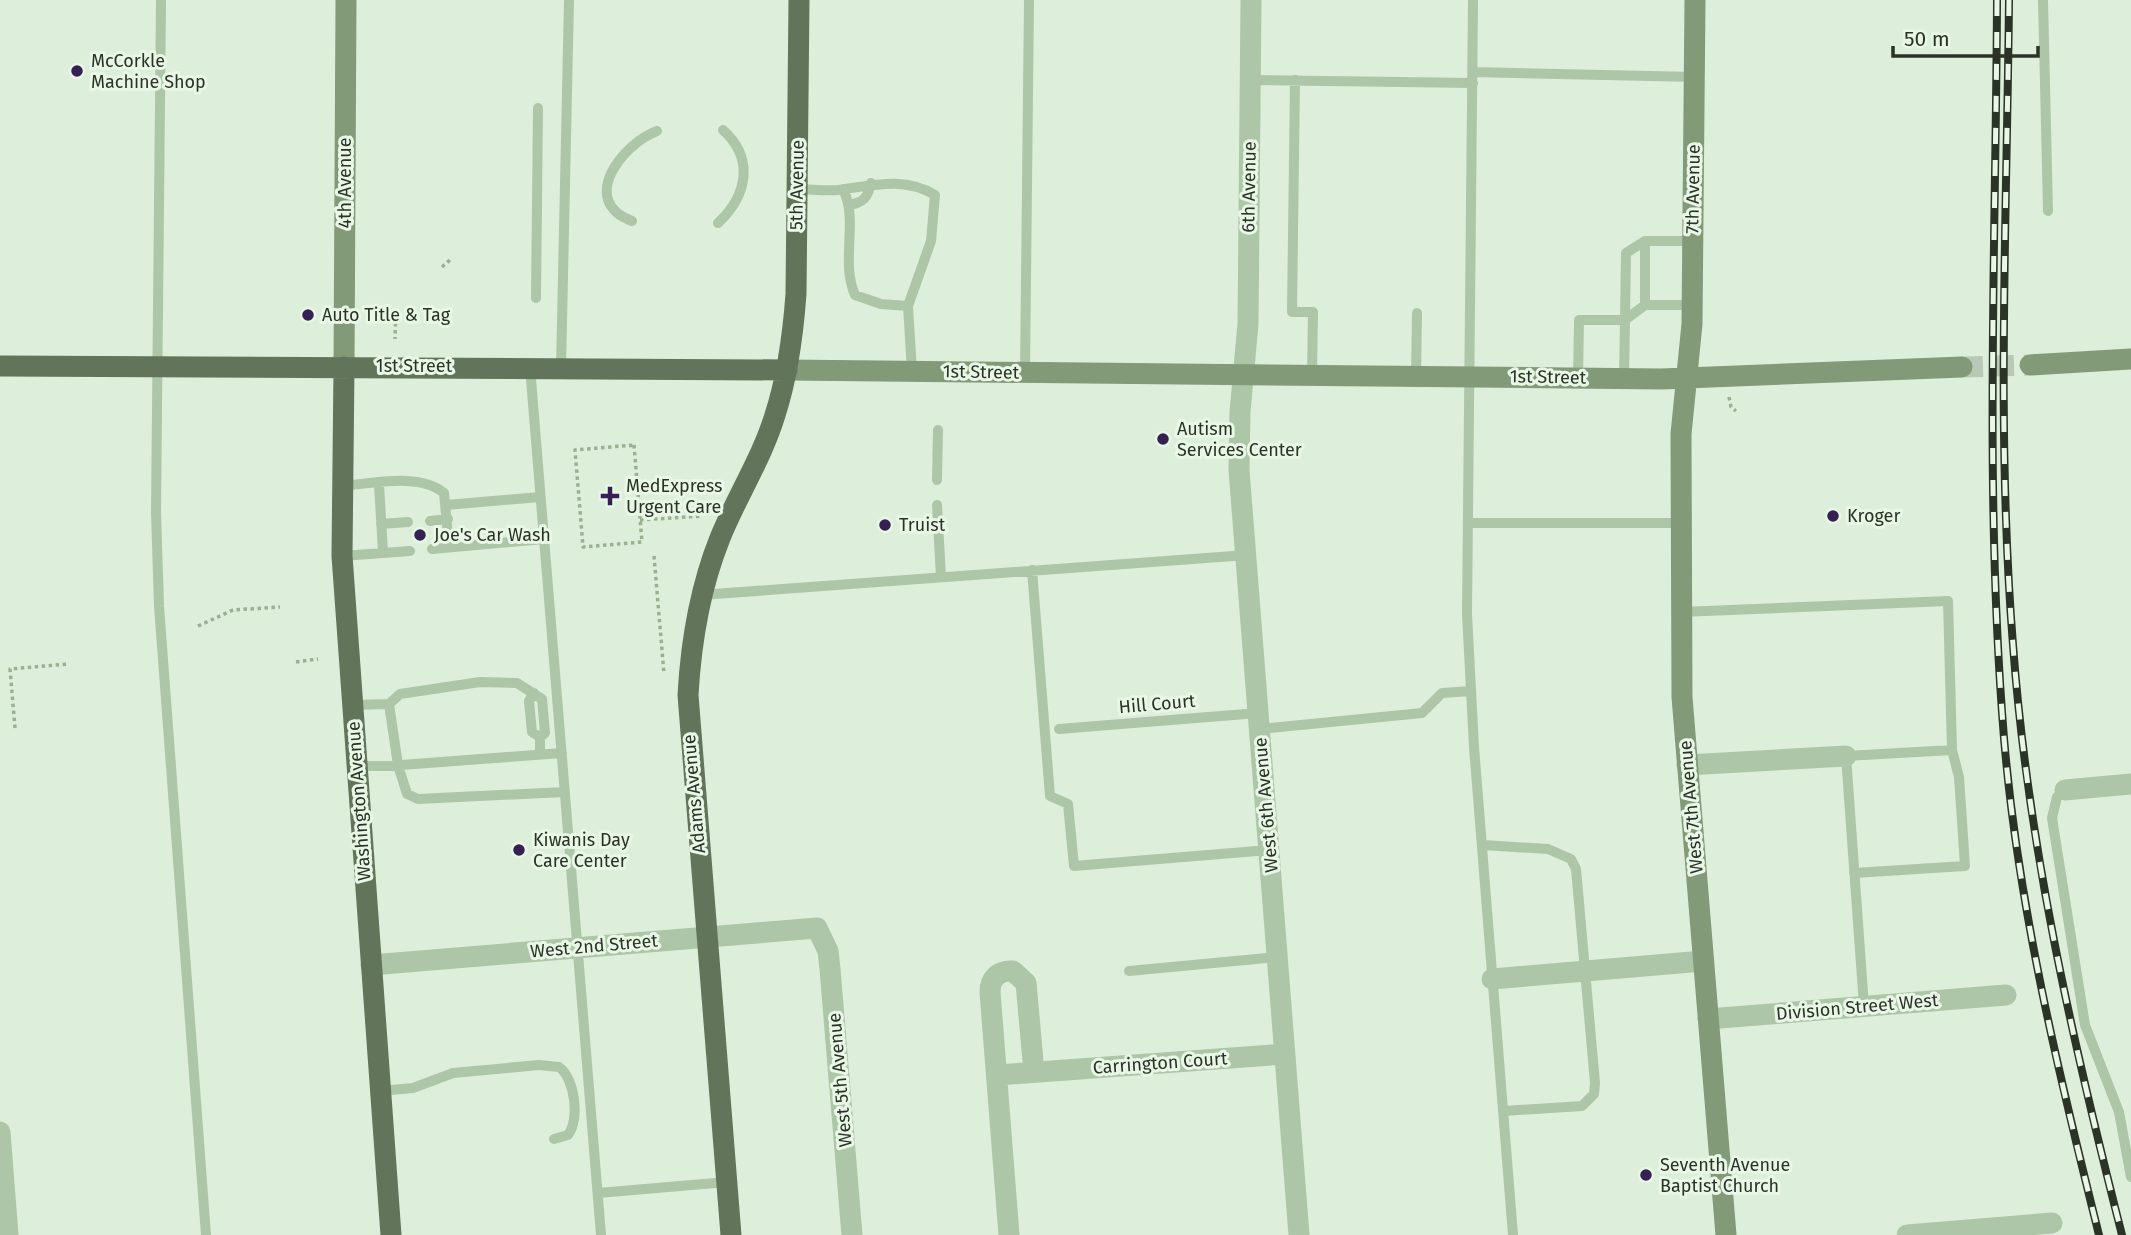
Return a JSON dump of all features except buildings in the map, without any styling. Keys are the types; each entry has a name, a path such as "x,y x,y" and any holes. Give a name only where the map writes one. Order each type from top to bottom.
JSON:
{"main road":[{"name":"5th Avenue","path":"787,370 796,294 799,0"},
{"name":"1st Street","path":"0,366 787,370"},
{"name":"Washington Avenue","path":"344,367 342,556 391,1235"},
{"name":"Adams Avenue","path":"731,1235 688,695 690,654 701,595 720,538 766,442 787,370"}],"street":[{"name":"4th Avenue","path":"344,367 346,0"},
{"name":"6th Avenue","path":"1243,374 1248,324 1251,0"},
{"name":"7th Avenue","path":"1686,378 1692,305 1695,0"},
{"path":"2030,365 2131,359"},
{"name":"1st Street","path":"787,370 1686,378 1962,367"},
{"name":"West 6th Avenue","path":"1243,374 1239,470 1298,1235"},
{"name":"West 7th Avenue","path":"1686,378 1681,434 1681,612 1687,765 1726,1235"},
{"path":"1687,765 1846,756"},
{"path":"2065,790 2131,784"},
{"name":"West 2nd Street","path":"371,965 817,928"},
{"name":"West 5th Avenue","path":"817,928 828,951 852,1235"},
{"path":"1492,979 1703,961"},
{"path":"1009,1235 990,986 996,975 1007,971 1018,974 1026,983 1034,1072"},
{"name":"Division Street West","path":"1709,1019 2006,995"},
{"name":"Carrington Court","path":"997,1075 1285,1054"},
{"path":"0,1132 8,1235"},
{"path":"1907,1235 2052,1223"}],"lane":[{"path":"161,0 157,367 159,606 205,1235"},
{"path":"561,368 569,0"},
{"path":"1025,373 1029,0"},
{"path":"1473,0 1467,614 1513,1235"},
{"path":"2043,0 2048,211"},
{"path":"1250,80 1695,77"},
{"path":"1296,80 1293,312 1313,312 1312,375"},
{"path":"536,298 538,108"},
{"path":"718,223 734,209 742,186 740,150 723,130"},
{"path":"632,221 620,216 610,207 606,185 609,175 630,148 657,131"},
{"path":"797,188 843,189 871,183 903,183 923,188 935,195 931,241 908,306 912,371"},
{"path":"850,205 862,202 869,195 871,183"},
{"path":"843,189 850,205 849,281 855,295 881,304 908,306"},
{"path":"1644,305 1645,241"},
{"path":"1624,378 1626,253 1645,241 1693,241"},
{"path":"1578,378 1579,320 1625,320 1644,305 1692,305"},
{"path":"1416,376 1418,313"},
{"path":"530,367 601,1235"},
{"path":"937,480 938,430"},
{"path":"341,486 413,481 437,486 444,492 449,547"},
{"path":"379,484 383,552"},
{"path":"446,505 540,497"},
{"path":"937,505 941,577"},
{"path":"430,521 448,519"},
{"path":"381,524 408,522"},
{"path":"1468,523 1681,523"},
{"path":"432,549 544,539"},
{"path":"342,556 411,551"},
{"path":"701,595 1247,555"},
{"path":"1032,570 1050,796 1068,804 1074,866 1269,850"},
{"path":"1681,612 1948,601 1952,750 1959,777 1965,866 1854,873"},
{"path":"353,705 389,704 400,694 480,682 517,683 542,699 545,733 540,737 540,754"},
{"name":"Hill Court","path":"1059,729 1422,713 1442,693 1471,691"},
{"path":"389,704 398,765 407,794 418,799 565,792"},
{"path":"1864,1006 1846,756 1952,750"},
{"path":"357,766 562,753"},
{"path":"2065,790 2057,797 2052,818 2077,988 2094,1055 2119,1112 2131,1177"},
{"path":"1483,845 1548,849 1571,859 1576,869 1585,971 1594,1094 1582,1106 1503,1111"},
{"path":"1129,971 1277,957"},
{"path":"380,1091 413,1088 453,1073 539,1065 559,1067 570,1079 575,1123 568,1135 554,1139"},
{"path":"598,1193 727,1182"}],"path":[{"path":"442,267 451,259"},
{"path":"395,339 396,310 400,305"},
{"path":"374,309 396,310"},
{"path":"1729,397 1731,407 1736,411"},
{"path":"634,445 640,520 642,542 583,547 575,450 634,445"},
{"path":"640,520 702,516"},
{"path":"654,556 664,674"},
{"path":"198,626 233,610 280,607"},
{"path":"296,662 318,659"},
{"path":"15,728 10,669 68,664"}],"tunnel":[{"path":"1962,367 2030,365"}],"railway":[{"path":"1997,0 1993,461 1994,554 2004,738 2010,801 2029,926 2099,1235"},
{"path":"2009,0 2004,403 2013,645 2029,795 2054,942 2122,1235"}],"place":[{"name":"McCorkle Machine Shop","path":"77,71"},
{"name":"Auto Title & Tag","path":"308,315"},
{"name":"Autism Services Center","path":"1163,439"},
{"name":"MedExpress Urgent Care","path":"610,496"},
{"name":"Kroger","path":"1833,516"},
{"name":"Truist","path":"885,525"},
{"name":"Joe's Car Wash","path":"420,535"},
{"name":"Kiwanis Day Care Center","path":"519,850"},
{"name":"Seventh Avenue Baptist Church","path":"1646,1175"}]}
